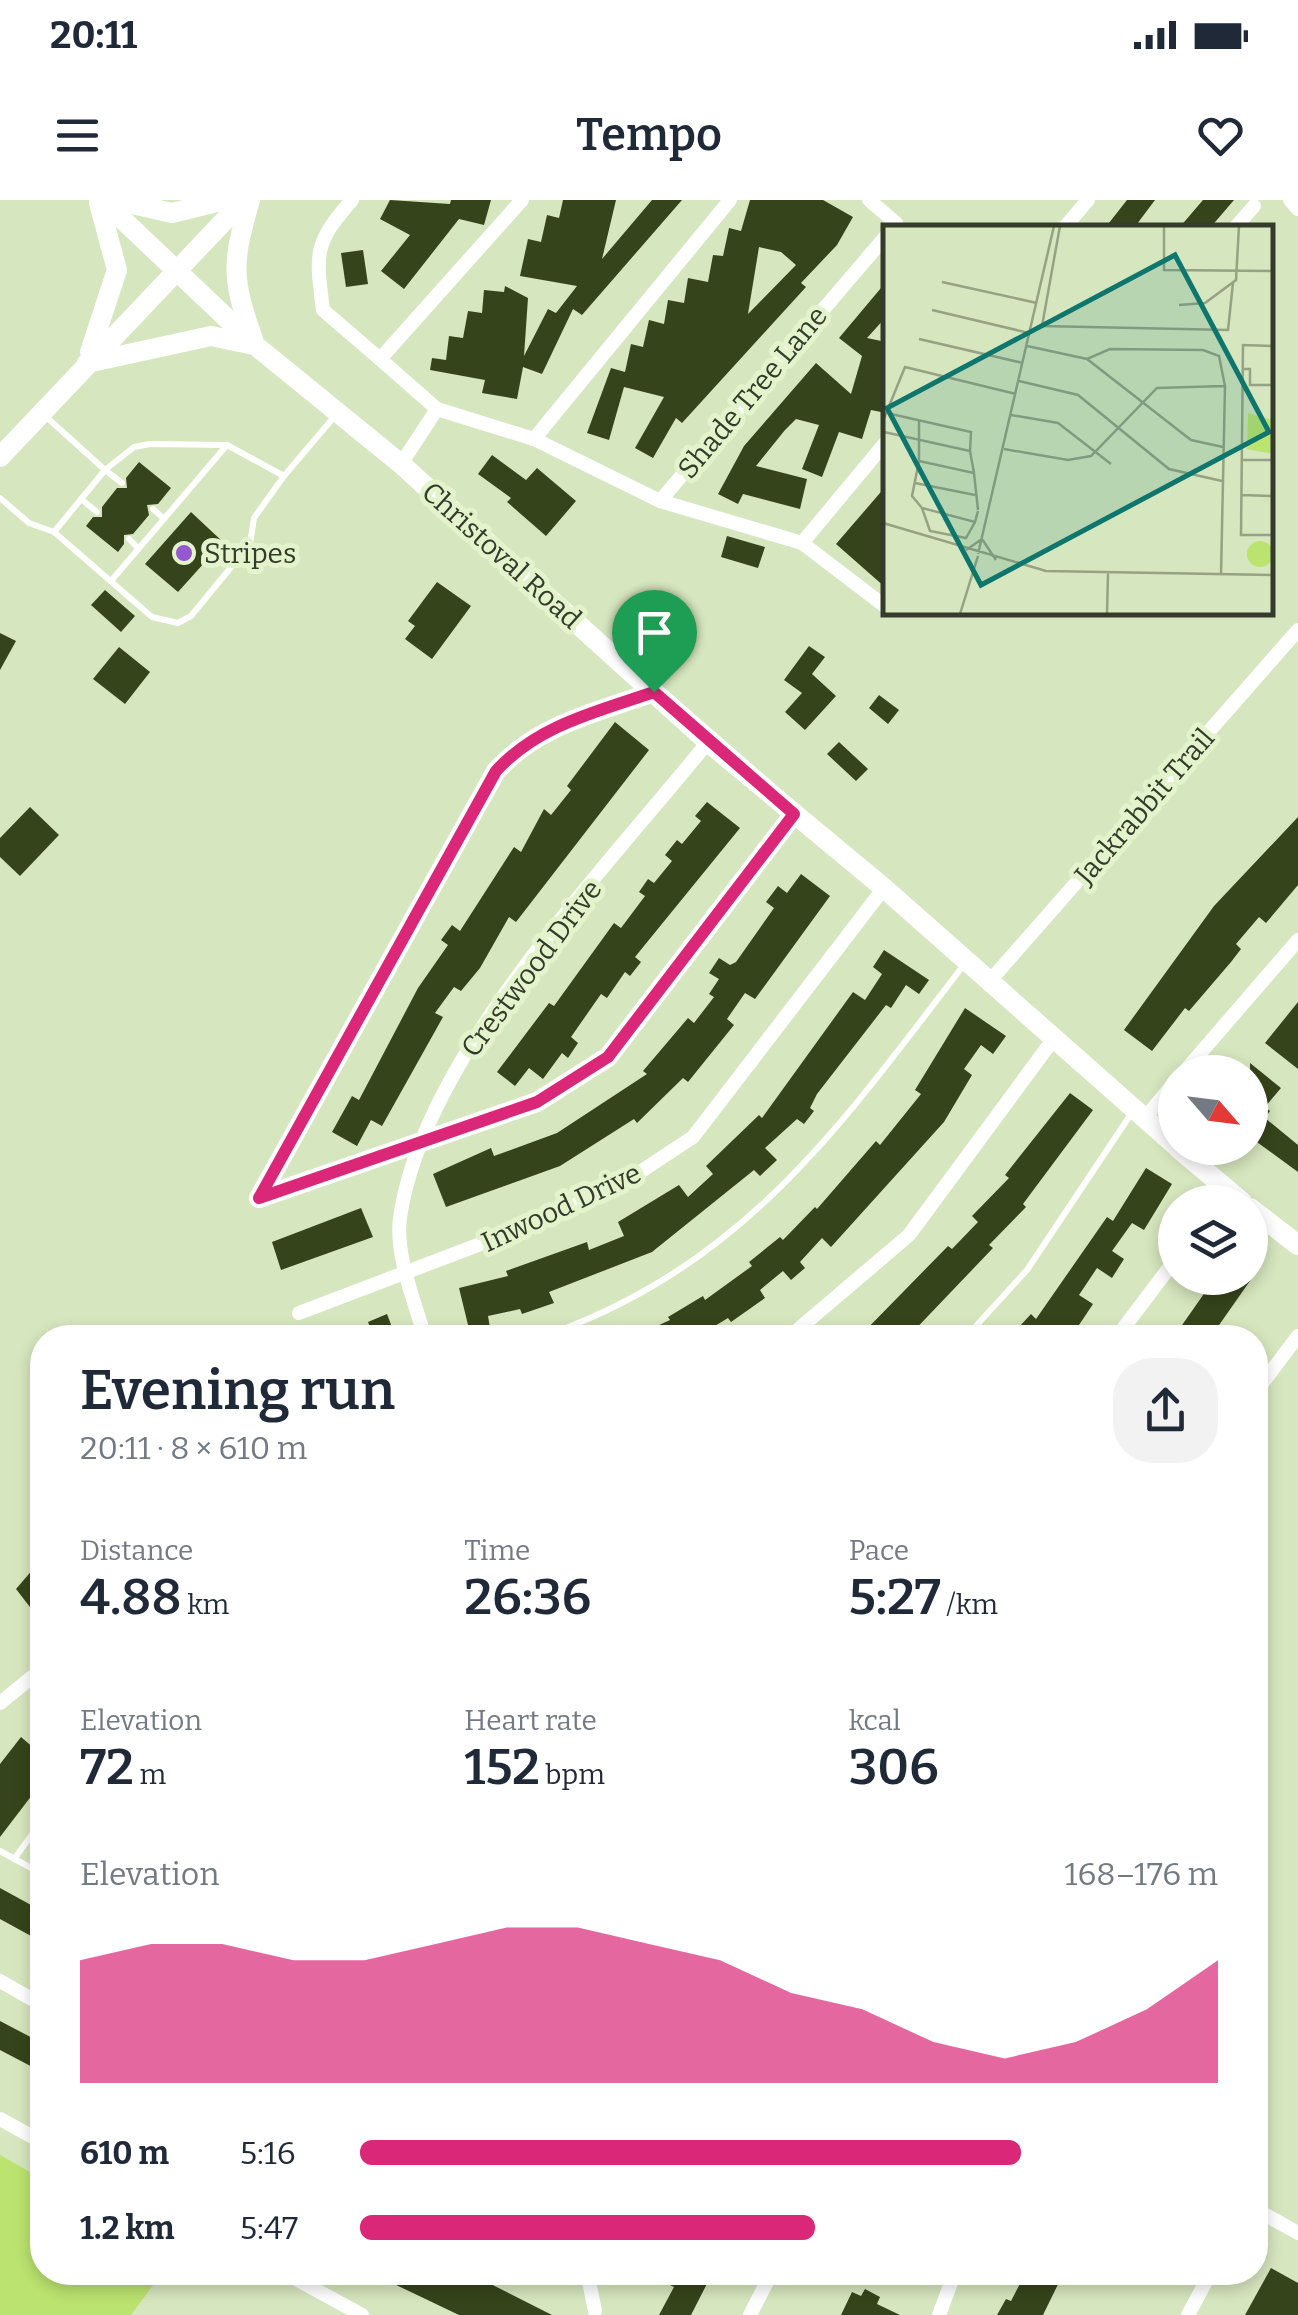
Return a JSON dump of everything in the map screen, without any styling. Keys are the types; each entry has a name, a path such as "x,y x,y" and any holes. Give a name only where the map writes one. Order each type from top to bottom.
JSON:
{"street":[{"name":"Christoval Road","path":"100,200 256,346 402,464 708,742 884,888 1158,1129"},
{"path":"86,363 110,304 118,270 100,200"},
{"path":"114,200 172,213 226,200"},
{"path":"0,457 86,363 247,200"},
{"path":"247,200 234,256 236,292 256,346"},
{"name":"Shade Tree Lane","path":"352,200 332,222 316,254 322,310 436,409 534,439 660,500 883,240"},
{"path":"380,359 522,200"},
{"path":"534,439 730,200"},
{"path":"869,200 895,225"},
{"path":"1067,225 1088,200"},
{"path":"1290,200 1298,209"},
{"path":"1237,225 1254,206"},
{"path":"86,363 211,336 256,346"},
{"path":"402,464 436,409"},
{"path":"802,542 883,446"},
{"path":"660,500 802,542 883,605"},
{"name":"Jackrabbit Trail","path":"990,982 1298,630"},
{"name":"Crestwood Drive","path":"422,1325 400,1222 423,1142 449,1078 510,988 708,742"},
{"name":"Inwood Drive","path":"299,1313 541,1221 631,1178 694,1136 884,888"},
{"path":"1199,1055 1298,940"},
{"path":"803,1325 909,1236 1055,1038"},
{"path":"1140,1113 1158,1097"},
{"name":"Christoval Road","path":"1196,1165 1216,1185"},
{"path":"1268,1222 1298,1244"},
{"path":"1126,1325 1158,1282"},
{"path":"1268,1376 1298,1336"},
{"path":"0,1703 30,1679"},
{"path":"0,1981 30,1998"},
{"path":"0,2119 30,2135"},
{"path":"1268,2216 1298,2233"},
{"path":"307,2285 362,2315"},
{"path":"589,2285 595,2312"},
{"path":"750,2315 765,2285"},
{"path":"939,2315 949,2285"},
{"path":"1188,2315 1204,2285"}],"lane":[{"path":"41,412 122,483"},
{"path":"0,498 29,524 54,532 152,617 178,623 191,616 250,544 254,518 338,413"},
{"path":"54,532 105,470 134,447 227,445 284,476"},
{"path":"111,581 227,445"},
{"path":"82,499 97,512"},
{"path":"153,510 163,518"},
{"path":"128,539 138,548"},
{"path":"654,692 551,728 520,745 496,771 259,1198 537,1102 608,1057 794,814"},
{"path":"566,1325 698,1261 765,1206 833,1136 966,961"},
{"path":"978,1325 1027,1270 1140,1113"},
{"path":"14,1859 30,1837"},
{"path":"0,1851 30,1868"}],"green space":[{"path":"0,2155 30,2172 30,2285 153,2285 131,2315 0,2315"}],"building":[{"path":"390,200 450,204 451,200 491,200 484,225 459,219 404,289 381,271 410,235 380,219"},
{"path":"563,200 616,200 602,259 652,200 682,200 582,315 573,309 542,374 523,367 517,399 482,393 485,380 430,370 432,358 446,360 449,336 463,338 468,311 482,313 484,290 504,292 505,286 528,298 524,356 548,309 556,313 577,286 520,276 528,239 541,242 547,215 559,218"},
{"path":"750,200 823,200 853,217 837,245 801,283 806,287 682,423 676,418 653,458 635,448 664,397 624,387 609,440 587,433 611,368 625,372 631,344 643,347 649,320 664,324 668,300 684,303 688,278 708,282 713,255 723,256 729,228 741,231","holes":["759,247 781,252 796,265 748,314"]},
{"path":"1127,200 1155,200 1136,225 1107,225"},
{"path":"1203,200 1234,200 1213,225 1182,225"},
{"path":"363,250 368,284 346,287 341,253"},
{"path":"883,286 883,320 867,338 883,341 883,412 871,410 862,439 839,432 822,477 802,469 819,425 796,419 785,430 756,466 807,479 800,509 743,494 738,504 718,494 744,446 816,363 851,394 862,356 839,338"},
{"path":"492,455 526,480 537,468 576,501 546,536 507,502 511,498 478,474"},
{"name":"Stripes","path":"139,462 171,488 158,504 147,505 149,515 133,534 124,535 118,552 86,526 93,517 102,517 102,507 117,488 127,488 126,478"},
{"path":"883,489 883,585 836,544"},
{"name":"Stripes","path":"191,512 223,542 178,592 145,564"},
{"path":"727,536 765,547 758,568 721,557"},
{"path":"437,582 471,606 432,659 405,639 415,626 408,621"},
{"path":"105,590 135,616 121,632 91,605"},
{"path":"0,633 16,641 0,670"},
{"path":"809,646 825,657 812,674 836,696 805,730 785,712 802,693 784,680"},
{"path":"119,647 150,672 125,704 93,679"},
{"path":"879,695 899,710 888,724 869,708"},
{"path":"615,722 649,750 516,922 509,917 480,968 461,991 454,987 435,1013 443,1017 382,1126 371,1120 357,1146 332,1132 352,1096 359,1100 418,988 448,945 441,940 452,925 460,931 514,847 521,852 544,809 551,815 571,790 567,786"},
{"path":"839,742 868,769 856,781 827,754"},
{"path":"707,802 740,828 635,957 641,962 630,976 625,972 607,998 601,994 571,1037 578,1043 568,1058 562,1053 543,1079 529,1068 515,1086 497,1072 549,1003 554,1006 614,923 621,928 645,896 639,892 648,879 654,883 672,861 665,855 677,840 682,844 701,821 695,816"},
{"path":"30,807 59,835 20,876 0,857 0,838"},
{"path":"1298,817 1298,885 1266,923 1259,917 1236,944 1241,949 1231,962 1189,1011 1185,1008 1152,1051 1124,1030 1214,906"},
{"path":"801,874 830,896 755,999 745,993 727,1019 734,1025 688,1082 683,1078 637,1123 634,1119 560,1166 446,1207 433,1174 491,1148 494,1156 557,1133 647,1074 643,1071 688,1018 694,1023 714,997 709,994 719,979 709,973 719,958 730,965 736,962 774,908 766,902 778,886 787,893"},
{"path":"884,950 929,980 919,994 906,985 891,1008 886,1005 817,1094 810,1108 814,1111 804,1124 797,1119 765,1148 777,1160 760,1176 754,1170 652,1252 549,1292 554,1303 522,1314 520,1309 488,1316 490,1325 468,1325 459,1288 508,1276 506,1271 587,1242 589,1250 624,1236 618,1222 679,1185 688,1197 713,1174 706,1166 759,1115 762,1118 853,992 865,1000 882,974 873,967"},
{"path":"1298,1002 1298,1069 1265,1043"},
{"path":"965,1008 1006,1036 993,1054 981,1045 964,1069 972,1075 944,1122 831,1247 822,1238 800,1262 805,1268 791,1280 783,1271 760,1290 765,1298 731,1322 728,1318 716,1325 659,1325 703,1296 705,1300 752,1266 749,1262 780,1237 783,1240 817,1209 876,1141 880,1145 921,1094 915,1090"},
{"path":"1268,1078 1281,1088 1268,1103"},
{"path":"1070,1093 1093,1110 1023,1204 1026,1207 989,1245 993,1248 919,1325 871,1325 948,1246 952,1249 978,1222 972,1216 1009,1178 1005,1175"},
{"path":"1268,1120 1298,1145 1298,1172 1268,1150"},
{"path":"1146,1168 1172,1184 1158,1185 1158,1207 1144,1230 1132,1223 1112,1251 1124,1259 1112,1278 1097,1268 1079,1295 1093,1304 1079,1325 1021,1325 1031,1314 1036,1319 1107,1217 1113,1221"},
{"path":"361,1208 373,1237 281,1270 272,1242"},
{"path":"1203,1295 1240,1295 1219,1325 1182,1325"},
{"path":"387,1314 391,1325 369,1325 368,1322"},
{"path":"30,1573 30,1607 16,1589"},
{"path":"21,1737 30,1745 30,1798 0,1837 0,1764"},
{"path":"0,1888 30,1904 30,1935 0,1919"},
{"path":"0,2021 30,2037 30,2066 0,2050"},
{"path":"1271,2268 1298,2283 1298,2315 1245,2315 1262,2285 1268,2285"},
{"path":"396,2285 493,2285 552,2315 459,2315"},
{"path":"670,2285 706,2285 691,2315 659,2315 674,2287"},
{"path":"1019,2285 1058,2285 1043,2315 997,2315 1006,2299 1011,2301"},
{"path":"865,2289 880,2297 877,2304 900,2315 841,2315 852,2292 861,2296"}],"place":[{"name":"Stripes","path":"184,553"}],"route":[{"path":"654,692 794,814 608,1057 537,1102 259,1198 496,771 520,745 551,728 654,692"}]}
